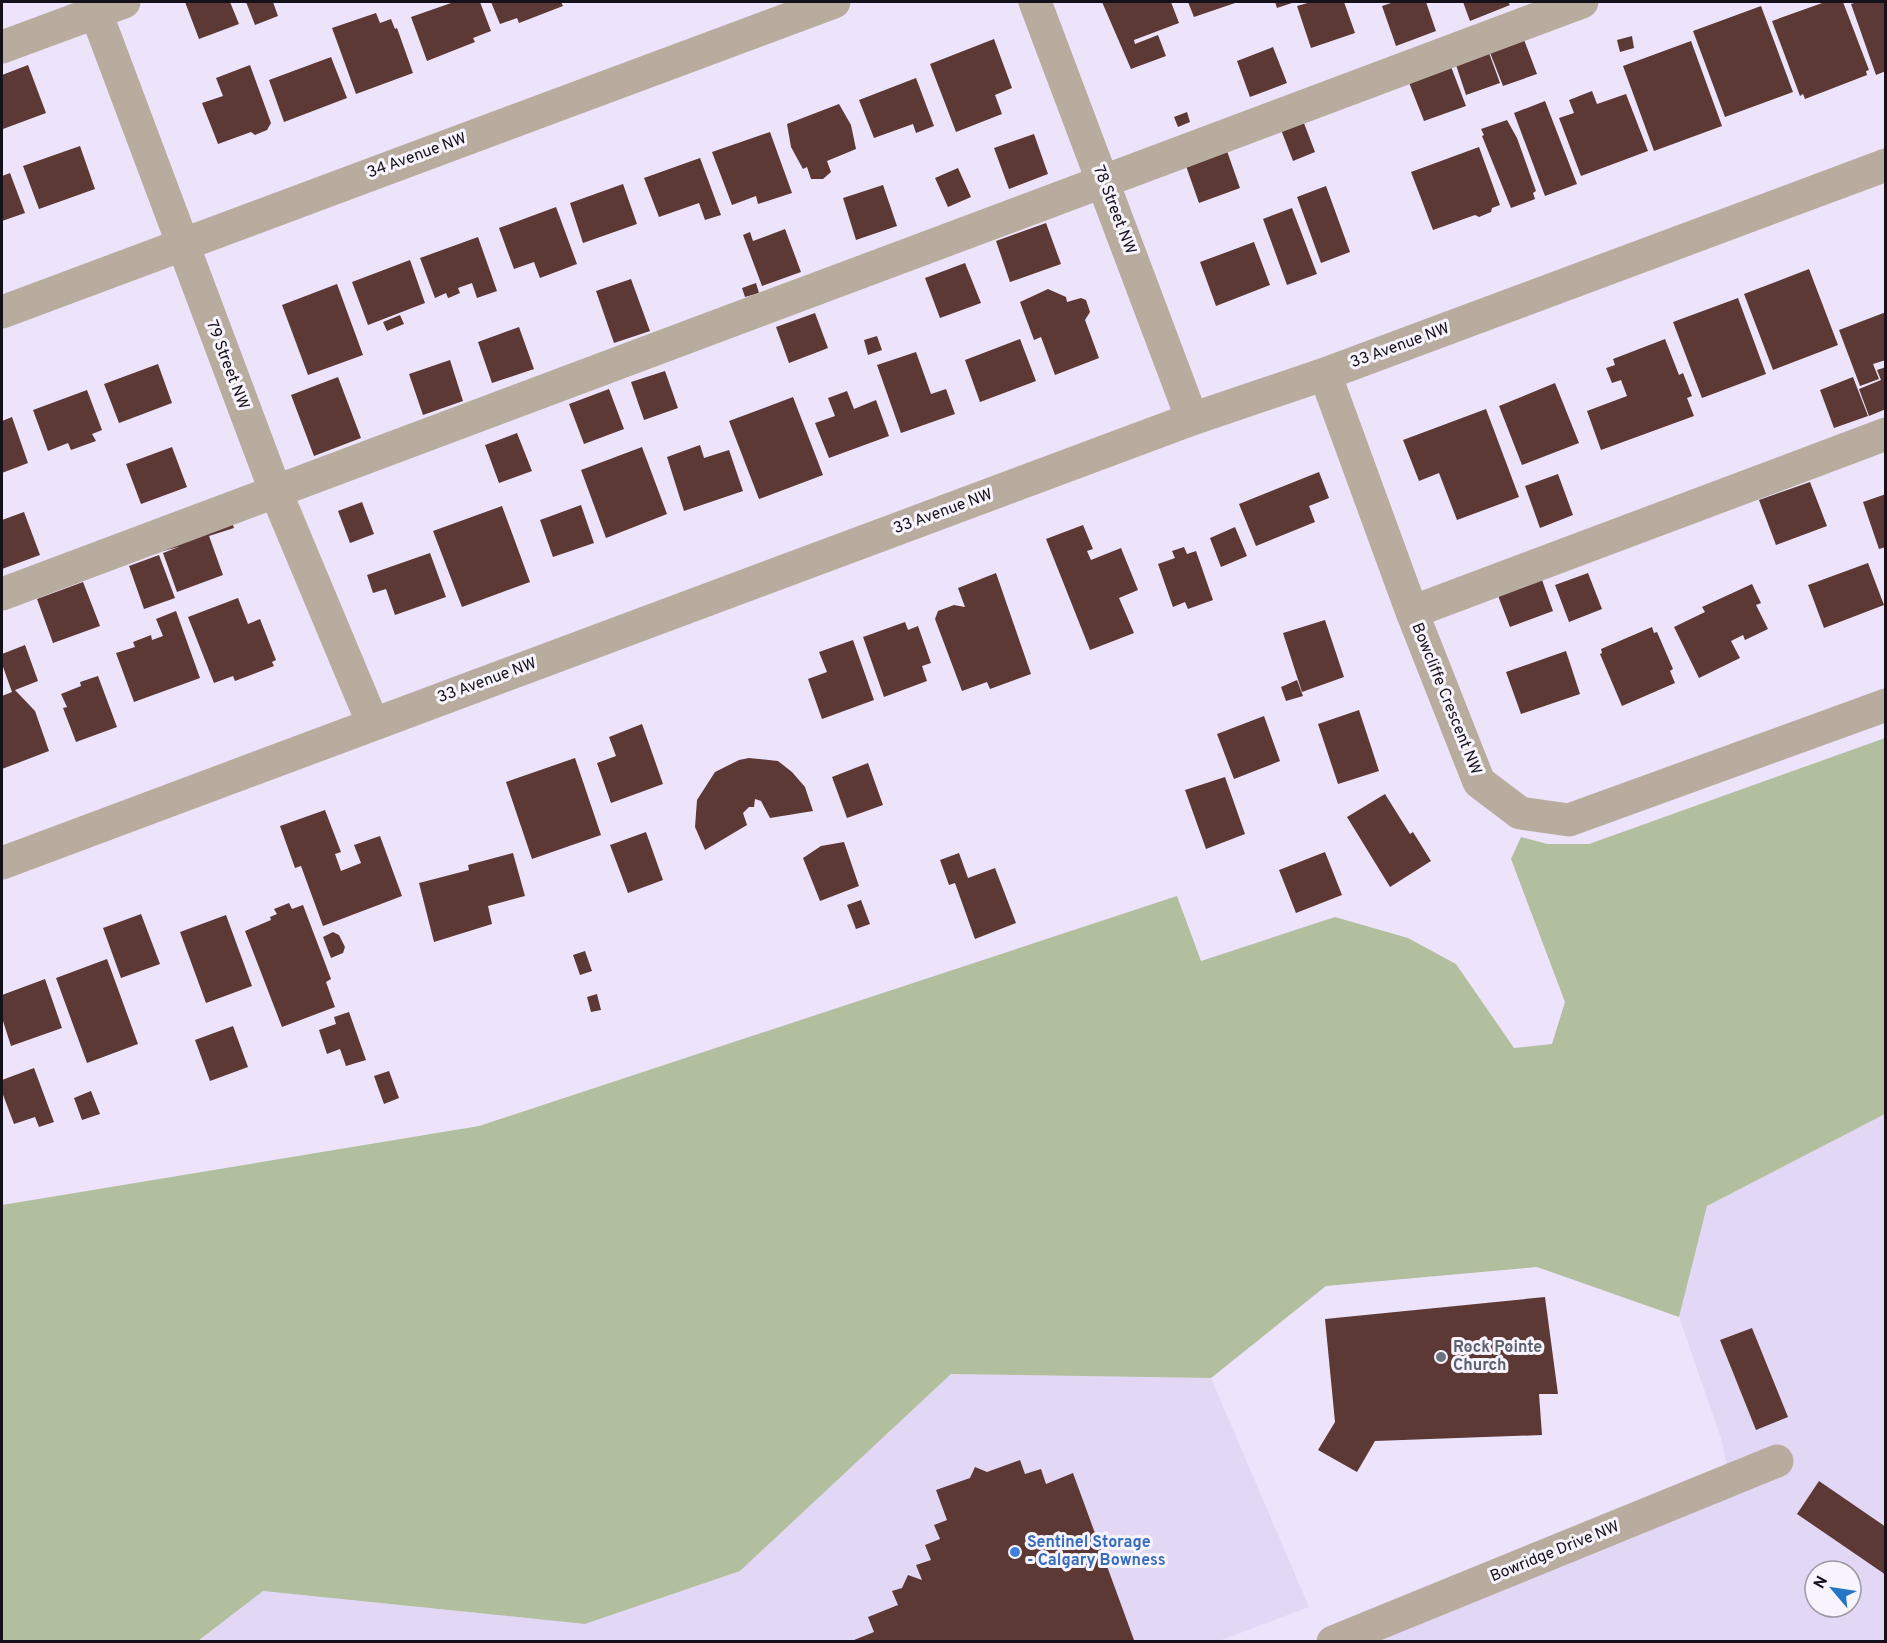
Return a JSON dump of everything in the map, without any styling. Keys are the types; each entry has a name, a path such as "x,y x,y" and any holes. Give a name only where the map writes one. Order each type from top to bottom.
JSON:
{"street":[{"name":"34 Avenue NW","path":"2,312 181,243 834,2"},
{"name":"78 Street NW","path":"1035,2 1192,419"},
{"path":"2,594 1582,2"},
{"name":"79 Street NW","path":"104,5 181,243 275,490 374,724"},
{"path":"2,47 104,5"},
{"name":"33 Avenue NW","path":"2,863 1192,419 1325,374 1886,165"},
{"name":"Bowcliffe Crescent NW","path":"1325,374 1412,612 1479,782 1520,813 1569,820 1886,705"},
{"path":"1412,612 1886,434"},
{"name":"Bowridge Drive NW","path":"1333,1641 1777,1461"}],"shaded area":[{"path":"1885,1114 1885,1641 1333,1642 1729,1481 1722,1441 1679,1317 1707,1206"},
{"path":"951,1374 1211,1378 1309,1607 1216,1642 198,1642 263,1591 585,1624 740,1571"}],"green space":[{"path":"1885,738 1885,1114 1707,1206 1679,1317 1537,1267 1326,1286 1211,1378 951,1374 740,1571 585,1624 263,1591 198,1641 2,1641 2,1205 479,1126 1177,896 1201,961 1335,917 1408,938 1456,964 1514,1048 1552,1044 1565,1002 1511,859 1521,837 1547,844 1589,844"}],"building":[{"path":"185,2 230,2 239,24 199,39"},
{"path":"246,2 273,2 278,16 255,25"},
{"path":"454,2 480,2 491,31 473,38 475,42 427,61 411,17"},
{"path":"491,2 561,2 563,6 519,23 517,18 500,24"},
{"path":"1102,2 1171,2 1179,23 1134,40 1135,44 1158,35 1166,56 1131,69"},
{"path":"1188,2 1238,2 1194,17"},
{"path":"1275,2 1295,2 1277,8"},
{"path":"1311,2 1344,2 1355,33 1311,48 1297,6"},
{"path":"1394,2 1426,2 1436,31 1396,46 1382,6"},
{"path":"1463,2 1508,2 1510,5 1470,21"},
{"path":"1825,2 1843,2 1869,70 1866,71 1867,75 1805,99 1803,94 1800,96 1772,21"},
{"path":"1886,2 1886,71 1876,75 1851,4"},
{"path":"1761,6 1793,92 1725,117 1693,31"},
{"path":"376,13 380,23 391,19 395,29 397,28 413,73 356,94 332,28"},
{"path":"1632,36 1634,48 1620,52 1617,40"},
{"path":"1523,37 1537,74 1503,86 1489,50"},
{"path":"994,39 1012,88 995,95 1002,114 956,132 930,64"},
{"path":"1691,41 1722,126 1654,151 1623,66"},
{"path":"1273,47 1287,83 1250,97 1237,61"},
{"path":"1488,50 1500,83 1466,95 1455,62"},
{"path":"331,57 347,98 284,122 269,80"},
{"path":"1450,64 1466,106 1424,121 1408,80"},
{"path":"28,65 46,113 3,129 2,75"},
{"path":"250,65 271,123 267,130 255,135 251,132 218,144 202,103 223,96 216,78"},
{"path":"916,78 934,126 916,133 913,124 874,138 859,100"},
{"path":"1592,91 1597,104 1626,94 1648,151 1581,176 1559,118 1574,113 1569,100"},
{"path":"1545,101 1577,184 1545,196 1514,113"},
{"path":"839,104 851,125 856,149 827,161 831,172 823,179 811,179 807,167 803,169 791,147 787,124"},
{"path":"1187,112 1190,122 1178,127 1174,117"},
{"path":"1302,118 1315,152 1293,161 1280,127"},
{"path":"1507,120 1517,138 1536,191 1533,193 1535,199 1511,208 1481,129"},
{"path":"770,132 792,193 758,204 756,196 732,205 712,152"},
{"path":"1034,134 1048,174 1009,189 994,148"},
{"path":"80,146 95,189 39,209 23,166"},
{"path":"1479,147 1500,205 1479,217 1475,215 1433,230 1411,172"},
{"path":"1227,151 1240,188 1199,203 1186,166"},
{"path":"700,158 721,215 705,220 699,203 659,217 644,178"},
{"path":"958,168 971,197 948,207 935,178"},
{"path":"10,173 25,213 2,221 2,176"},
{"path":"623,184 637,224 583,243 570,203"},
{"path":"883,185 897,226 856,240 843,198"},
{"path":"1326,186 1350,252 1321,263 1297,197"},
{"path":"556,207 577,264 540,278 534,262 514,269 499,228"},
{"path":"1292,208 1317,274 1287,285 1263,219"},
{"path":"1046,223 1061,264 1010,282 996,241"},
{"path":"785,229 801,272 762,286 743,235 750,232 753,241"},
{"path":"478,237 497,291 477,298 472,283 458,288 460,293 451,297 448,298 446,293 435,298 420,258"},
{"path":"1254,242 1270,285 1216,306 1200,262"},
{"path":"410,260 425,303 368,325 352,282"},
{"path":"965,263 981,303 940,318 925,278"},
{"path":"1809,269 1838,345 1773,370 1744,294"},
{"path":"631,279 650,331 614,343 596,291"},
{"path":"756,283 759,293 745,297 742,288"},
{"path":"337,284 363,355 308,375 282,305"},
{"path":"1048,289 1066,297 1067,302 1081,298 1086,300 1090,312 1085,320 1099,358 1055,375 1041,337 1034,340 1020,302"},
{"path":"1738,298 1766,374 1702,398 1673,322"},
{"path":"1886,312 1886,360 1873,364 1879,379 1860,386 1839,330"},
{"path":"815,313 828,348 789,363 776,327"},
{"path":"400,315 404,324 387,331 383,322"},
{"path":"519,327 534,369 492,383 478,342"},
{"path":"877,336 882,350 868,355 864,340"},
{"path":"1020,339 1036,381 980,402 965,360"},
{"path":"1665,339 1679,375 1683,373 1692,396 1687,398 1694,416 1601,450 1587,411 1627,396 1621,380 1612,383 1606,368 1615,365 1613,359"},
{"path":"916,352 931,394 946,389 955,414 901,433 877,365"},
{"path":"450,360 463,401 423,415 409,374"},
{"path":"158,364 172,403 119,423 104,384"},
{"path":"1886,367 1886,409 1869,416 1859,389 1881,380 1877,370"},
{"path":"665,371 678,408 644,420 631,382"},
{"path":"338,377 361,438 314,456 291,395"},
{"path":"1853,377 1868,416 1834,428 1820,390"},
{"path":"1555,383 1579,443 1522,465 1499,406"},
{"path":"609,389 624,429 584,444 569,404"},
{"path":"87,390 102,430 92,434 96,441 71,450 68,443 48,451 33,410"},
{"path":"847,391 854,409 876,400 889,436 829,458 815,423 835,416 828,398"},
{"path":"793,397 823,475 759,499 729,421"},
{"path":"1486,409 1519,497 1457,520 1439,473 1419,481 1403,440"},
{"path":"12,417 28,463 2,473 2,421"},
{"path":"517,433 532,471 499,483 485,445"},
{"path":"700,445 704,458 729,450 743,491 684,511 667,457"},
{"path":"172,447 187,487 141,504 126,464"},
{"path":"642,447 667,514 606,538 581,470"},
{"path":"1319,472 1329,498 1309,506 1315,522 1256,546 1239,504"},
{"path":"1558,474 1573,515 1540,528 1525,486"},
{"path":"1810,482 1827,526 1776,545 1759,500"},
{"path":"1886,494 1886,547 1879,549 1863,502"},
{"path":"362,502 374,534 350,543 338,511"},
{"path":"581,505 594,543 553,557 540,520"},
{"path":"502,506 530,582 462,607 433,531"},
{"path":"24,512 40,555 2,569 2,520"},
{"path":"231,520 234,528 209,536 223,575 177,592 163,553 179,547 163,551 161,544"},
{"path":"1083,525 1093,549 1087,551 1091,560 1121,548 1138,590 1119,598 1134,633 1090,650 1046,539"},
{"path":"1235,527 1247,556 1221,567 1210,538"},
{"path":"1184,547 1187,554 1196,551 1213,600 1188,609 1185,602 1173,607 1158,564 1175,558 1172,551"},
{"path":"430,553 446,597 395,615 386,589 373,593 367,575"},
{"path":"159,555 175,598 144,609 129,566"},
{"path":"1868,563 1884,605 1824,628 1808,585"},
{"path":"996,573 1031,674 990,689 987,682 962,691 935,619 938,611 954,605 965,607 958,588"},
{"path":"1588,573 1602,609 1569,622 1555,585"},
{"path":"1541,577 1553,611 1510,627 1497,593"},
{"path":"83,582 100,626 53,643 37,599"},
{"path":"1752,584 1761,603 1756,605 1768,629 1745,640 1743,635 1731,641 1740,658 1699,678 1674,627 1705,612 1702,607"},
{"path":"238,598 248,624 260,619 276,660 272,662 274,666 235,681 233,676 214,683 188,617"},
{"path":"176,611 200,678 134,702 116,653 135,647 133,642 151,635 152,640 163,636 156,619"},
{"path":"1325,620 1344,677 1302,692 1283,633"},
{"path":"905,622 908,630 918,626 931,663 922,666 927,681 884,697 863,637"},
{"path":"1652,627 1654,633 1657,632 1673,669 1670,671 1675,683 1622,706 1600,654 1601,649"},
{"path":"853,640 874,700 822,719 808,679 827,672 819,652"},
{"path":"25,645 38,681 15,690 35,711 49,751 2,769 2,696 12,692 2,664 2,654"},
{"path":"1566,651 1580,694 1521,714 1506,672"},
{"path":"98,676 117,727 76,742 63,708 67,707 61,694 81,686 80,682"},
{"path":"1297,680 1303,696 1286,701 1281,687"},
{"path":"1359,710 1379,771 1338,784 1318,724"},
{"path":"1264,716 1280,761 1234,779 1217,734"},
{"path":"642,724 663,784 611,803 597,763 616,756 609,737"},
{"path":"575,758 601,835 532,859 506,782"},
{"path":"749,758 778,761 792,772 805,787 813,811 770,818 761,801 755,799 754,807 749,807 743,813 747,825 705,850 695,827 697,800 715,772 739,760"},
{"path":"868,763 883,805 847,818 832,777"},
{"path":"1225,777 1245,834 1206,849 1185,790"},
{"path":"1385,794 1410,834 1413,832 1431,861 1390,887 1347,817"},
{"path":"325,810 341,852 335,854 341,871 361,863 354,845 380,836 402,896 323,926 301,866 295,868 280,826"},
{"path":"646,832 663,880 628,893 610,845"},
{"path":"844,842 859,886 820,901 803,858 821,846"},
{"path":"1325,852 1342,895 1296,913 1279,870"},
{"path":"513,853 525,896 488,906 492,924 434,942 419,883 469,870 468,865"},
{"path":"959,853 968,878 995,868 1016,923 975,939 955,883 949,885 940,860"},
{"path":"861,900 870,924 856,929 847,905"},
{"path":"289,903 292,909 303,905 331,979 326,982 335,1007 282,1027 245,931 271,920 270,917 277,914 274,909"},
{"path":"141,914 160,964 121,978 103,928"},
{"path":"226,915 252,986 206,1003 180,932"},
{"path":"333,932 339,935 345,947 343,953 331,958 323,937"},
{"path":"585,951 592,971 580,975 573,955"},
{"path":"107,959 138,1044 87,1063 56,978"},
{"path":"45,979 62,1028 11,1046 2,1018 2,995"},
{"path":"597,994 601,1010 591,1012 587,997"},
{"path":"349,1012 366,1060 346,1066 340,1049 327,1054 319,1030 336,1024 334,1017"},
{"path":"233,1026 248,1067 210,1081 195,1040"},
{"path":"34,1068 54,1122 39,1127 35,1117 14,1124 2,1092 2,1080"},
{"path":"389,1071 399,1098 384,1104 374,1076"},
{"path":"91,1091 100,1114 82,1120 74,1098"},
{"name":"Rock Pointe Church","path":"1545,1297 1558,1394 1539,1394 1542,1435 1375,1441 1357,1472 1318,1450 1335,1422 1325,1319"},
{"path":"1752,1328 1788,1417 1756,1430 1720,1340"},
{"name":"Sentinel Storage - Calgary Bowness","path":"1020,1460 1025,1474 1041,1469 1046,1484 1073,1473 1134,1640 849,1642 874,1632 868,1617 898,1605 892,1591 902,1588 908,1575 922,1580 916,1565 931,1560 925,1545 940,1539 934,1525 947,1520 936,1490 970,1478 975,1467 987,1472"},
{"path":"1819,1481 1886,1527 1886,1575 1863,1559 1797,1514"}],"place":[{"name":"Rock Pointe Church","path":"1441,1357"},
{"name":"Sentinel Storage - Calgary Bowness","path":"1015,1552"}]}
